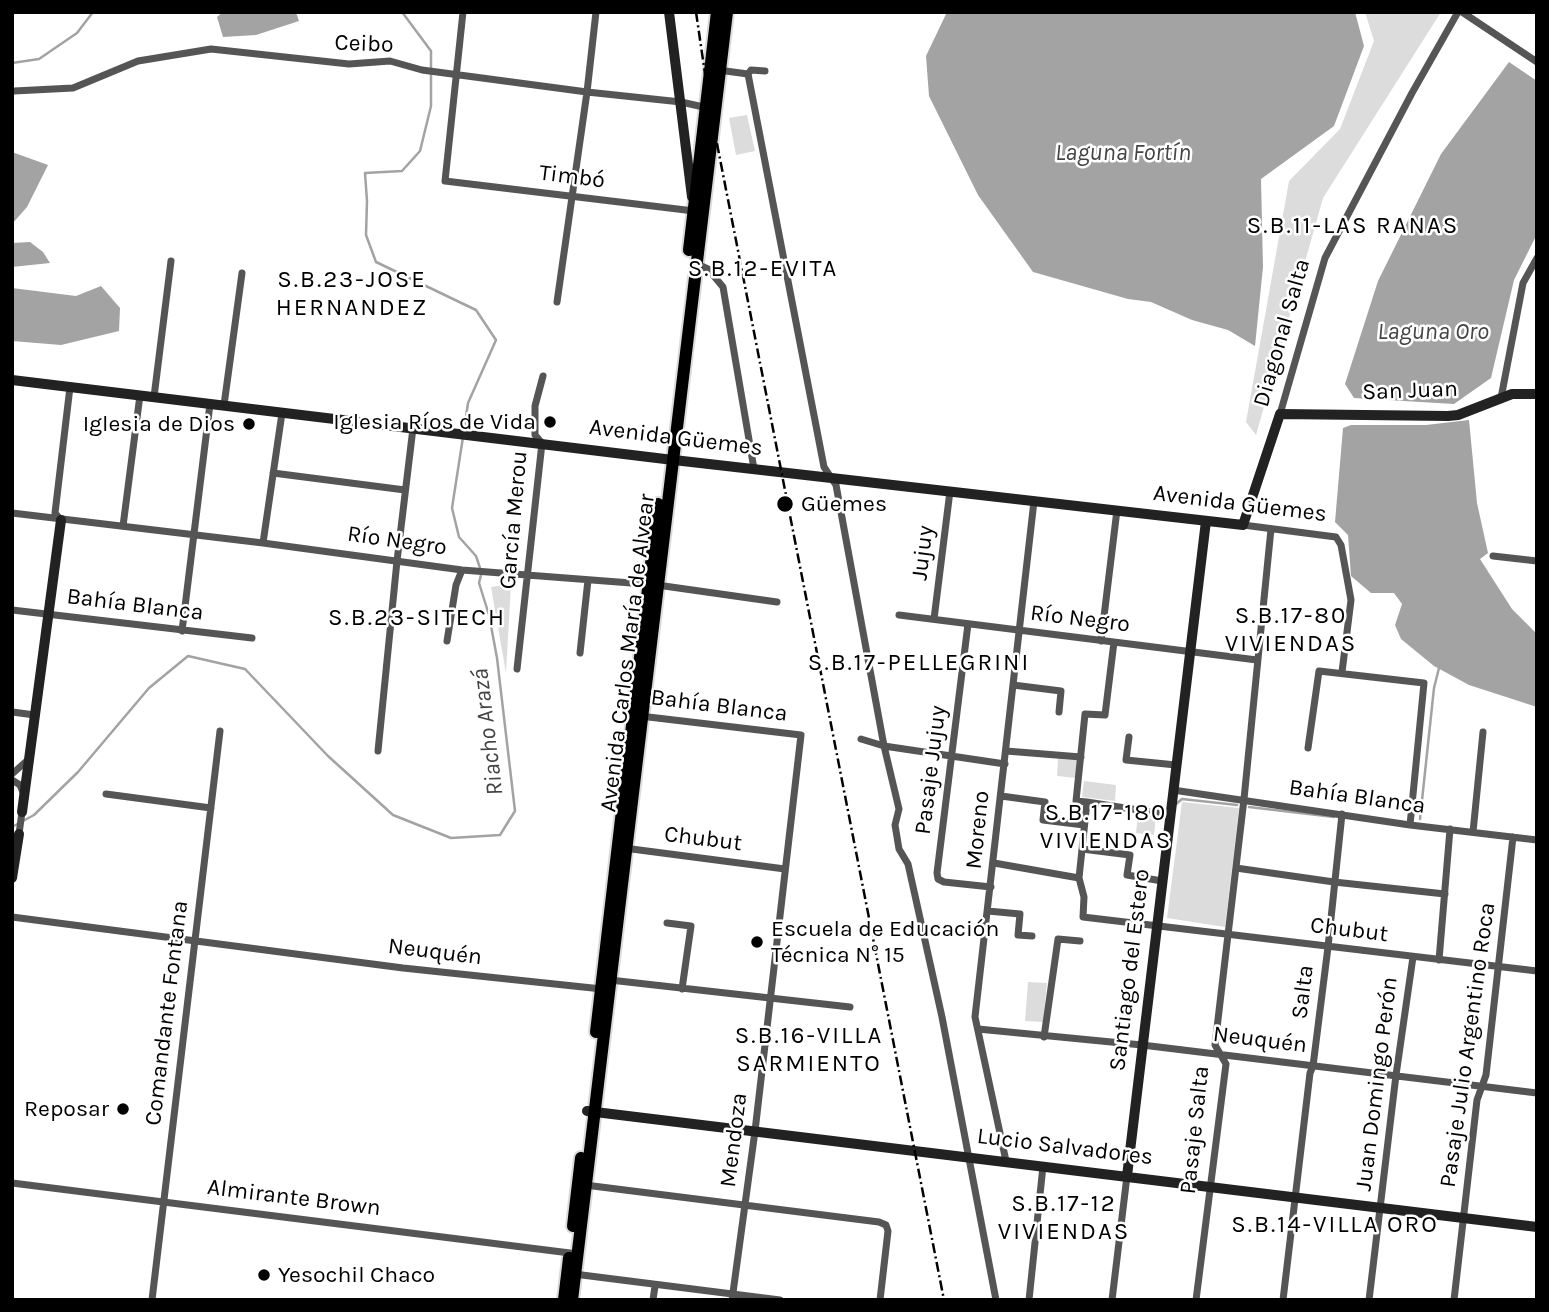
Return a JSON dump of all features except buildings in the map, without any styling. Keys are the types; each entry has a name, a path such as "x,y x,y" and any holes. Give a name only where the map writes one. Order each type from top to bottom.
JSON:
{"main road":[{"name":"Avenida Carlos María de Alvear","path":"715,69 717,12"},
{"name":"Avenida Carlos María de Alvear","path":"669,459 715,69 727,12"},
{"name":"Avenida Carlos María de Alvear","path":"591,1112 600,990 621,848 652,585 696,264 698,212"},
{"name":"Avenida Carlos María de Alvear","path":"564,1300 571,1273 611,980 621,848"},
{"name":"Avenida Carlos María de Alvear","path":"572,1300 570,1252 582,1184"}],"street":[{"path":"456,75 463,12"},
{"path":"556,302 596,12"},
{"path":"669,12 698,212"},
{"path":"1460,12 1537,62"},
{"name":"Diagonal Salta","path":"1243,525 1280,414 1325,258 1412,93 1460,12"},
{"name":"Ceibo","path":"14,91 73,88 138,61 211,49 337,63 390,61 422,70 456,75 681,102 710,108"},
{"path":"715,69 748,74"},
{"path":"748,74 751,70 765,71"},
{"path":"748,74 824,467 836,485 884,746 899,809 895,825 899,849 908,864 996,1300"},
{"name":"Timbó","path":"456,75 445,181 698,212"},
{"path":"1501,398 1523,283 1537,258"},
{"path":"155,397 171,261"},
{"path":"696,264 708,269 723,287 754,469"},
{"path":"223,405 242,272"},
{"name":"García Merou","path":"517,669 542,443 536,435 535,406 542,376"},
{"name":"Avenida Güemes","path":"12,380 1336,537 1341,545 1351,600 1342,672"},
{"path":"12,878 31,757 61,520 55,513 70,387"},
{"name":"San Juan","path":"1280,414 1448,416 1458,415 1512,394 1537,394"},
{"path":"123,526 140,395"},
{"path":"182,631 210,404"},
{"path":"263,543 282,412"},
{"path":"378,751 413,428"},
{"path":"273,473 405,490"},
{"name":"Jujuy","path":"934,619 950,491"},
{"name":"Moreno","path":"1006,1161 975,1017 1034,501"},
{"path":"1101,640 1117,510"},
{"name":"Río Negro","path":"12,513 462,570 652,585 777,602"},
{"name":"Santiago del Estero","path":"1112,1300 1206,521"},
{"path":"1244,799 1271,529"},
{"path":"1493,556 1537,562"},
{"path":"447,641 456,585 462,570"},
{"path":"580,653 588,580"},
{"name":"Bahía Blanca","path":"12,610 252,638"},
{"name":"Río Negro","path":"899,614 1257,660"},
{"name":"Pasaje Jujuy","path":"968,624 939,879 991,887"},
{"path":"1114,642 1105,715 1086,714 1076,801 1170,815"},
{"path":"1308,748 1319,671 1424,683 1410,825"},
{"path":"1013,685 1061,691 1059,712"},
{"path":"12,712 35,715"},
{"name":"Bahía Blanca","path":"637,715 802,735"},
{"name":"Comandante Fontana","path":"152,1300 220,731"},
{"path":"1473,832 1483,732"},
{"name":"Mendoza","path":"733,1297 802,735"},
{"path":"1129,737 1126,760 1176,765"},
{"path":"862,739 884,746 1004,764"},
{"path":"1006,751 1081,758"},
{"path":"12,774 31,757"},
{"path":"12,780 20,785 24,793"},
{"name":"Bahía Blanca","path":"1173,790 1410,825 1537,840"},
{"path":"107,793 211,808"},
{"path":"1001,796 1045,802 1043,820 1084,825"},
{"name":"Pasaje Salta","path":"1196,1300 1226,1065 1215,1045 1244,799"},
{"path":"994,863 1079,878 1087,802"},
{"name":"Salta","path":"1283,1300 1328,947 1342,814"},
{"path":"1439,960 1450,829"},
{"name":"Pasaje Julio Argentino Roca","path":"1454,1300 1478,1100 1486,1075 1513,837"},
{"name":"Chubut","path":"621,848 785,869"},
{"path":"1082,849 1130,855 1127,875 1162,881"},
{"path":"1236,868 1445,894"},
{"name":"Chubut","path":"1079,878 1084,897 1083,917 1537,971"},
{"path":"988,911 1020,914 1018,935 1032,936"},
{"name":"Neuquén","path":"12,918 600,990"},
{"path":"667,923 691,926 682,989"},
{"path":"1044,1037 1058,939 1080,941"},
{"name":"Juan Domingo Perón","path":"1369,1300 1413,957"},
{"path":"600,990 611,980 849,1007"},
{"name":"Neuquén","path":"978,1029 1142,1045 1537,1093"},
{"name":"Lucio Salvadores","path":"591,1112 1537,1227"},
{"path":"1029,1300 1043,1166"},
{"name":"Almirante Brown","path":"12,1183 570,1252"},
{"path":"582,1184 879,1222 886,1225 888,1231 880,1300"},
{"path":"571,1273 733,1297 780,1300"},
{"path":"653,1300 655,1286"}],"shaded area":[{"path":"1365,12 1441,12 1323,198 1256,435 1246,422 1289,181 1340,129 1374,41"},
{"path":"747,115 755,151 736,155 729,118"},
{"path":"511,584 506,673 491,587"},
{"path":"1058,759 1077,760 1076,778 1057,776"},
{"path":"1084,781 1116,785 1115,801 1082,797"},
{"path":"1182,802 1239,808 1225,927 1167,918"},
{"path":"1138,814 1156,816 1154,835 1136,833"},
{"path":"1028,982 1047,983 1043,1022 1025,1021"}],"water":[{"path":"223,12 296,12 299,21 256,35 223,37 217,17"},
{"name":"Laguna Fortín","path":"947,12 1355,12 1364,46 1334,126 1261,179 1263,267 1255,346 1228,330 1192,320 1151,302 1128,299 1033,272 978,195 929,96 926,56"},
{"name":"Laguna Oro","path":"1509,62 1537,81 1537,234 1514,280 1491,378 1454,404 1354,398 1345,384 1378,281 1441,154"},
{"path":"12,152 48,165 27,207 12,224"},
{"path":"30,242 43,252 50,263 12,267 12,243"},
{"path":"101,286 120,308 119,331 61,345 12,341 12,288 76,296"},
{"path":"1469,420 1477,503 1488,553 1480,559 1512,609 1537,634 1537,707 1469,685 1434,666 1401,639 1395,625 1402,604 1394,593 1371,593 1351,576 1348,535 1335,522 1343,428 1351,425 1426,425"}],"waterway":[{"name":"Riacho Arazá","path":"12,63 39,59 77,33 93,12"},
{"name":"Riacho Arazá","path":"402,12 431,51 431,106 420,151 402,171 365,173 366,235 376,262 476,310 496,340 468,403 464,430"},
{"name":"Riacho Arazá","path":"463,437 452,508 459,537 476,556 480,568"},
{"name":"Riacho Arazá","path":"12,827 34,815 78,772 149,688 188,656 245,669 328,756 393,815 451,838 500,835 515,811 497,658 489,615 479,583 481,575"},
{"path":"1420,819 1434,688 1439,668"},
{"path":"1175,805 1182,799 1237,805"},
{"path":"1249,807 1334,817"}],"railway":[{"path":"696,12 710,108 944,1300"}],"place":[{"name":"Iglesia Ríos de Vida","path":"550,422"},
{"name":"Iglesia de Dios","path":"249,424"},
{"name":"Güemes","path":"785,504"},
{"name":"Escuela de Educación Técnica N° 15","path":"757,942"},
{"name":"Reposar","path":"123,1109"},
{"name":"Yesochil Chaco","path":"264,1275"}],"district":[{"name":"S.B.11-LAS RANAS","path":"1353,226"},
{"name":"S.B.12-EVITA","path":"763,269"},
{"name":"S.B.23-JOSE HERNANDEZ","path":"352,294"},
{"name":"S.B.23-SITECH","path":"417,618"},
{"name":"S.B.17-80 VIVIENDAS","path":"1291,630"},
{"name":"S.B.17-PELLEGRINI","path":"919,663"},
{"name":"S.B.17-180 VIVIENDAS","path":"1106,827"},
{"name":"S.B.16-VILLA SARMIENTO","path":"809,1050"},
{"name":"S.B.17-12 VIVIENDAS","path":"1064,1218"},
{"name":"S.B.14-VILLA ORO","path":"1335,1225"}]}
